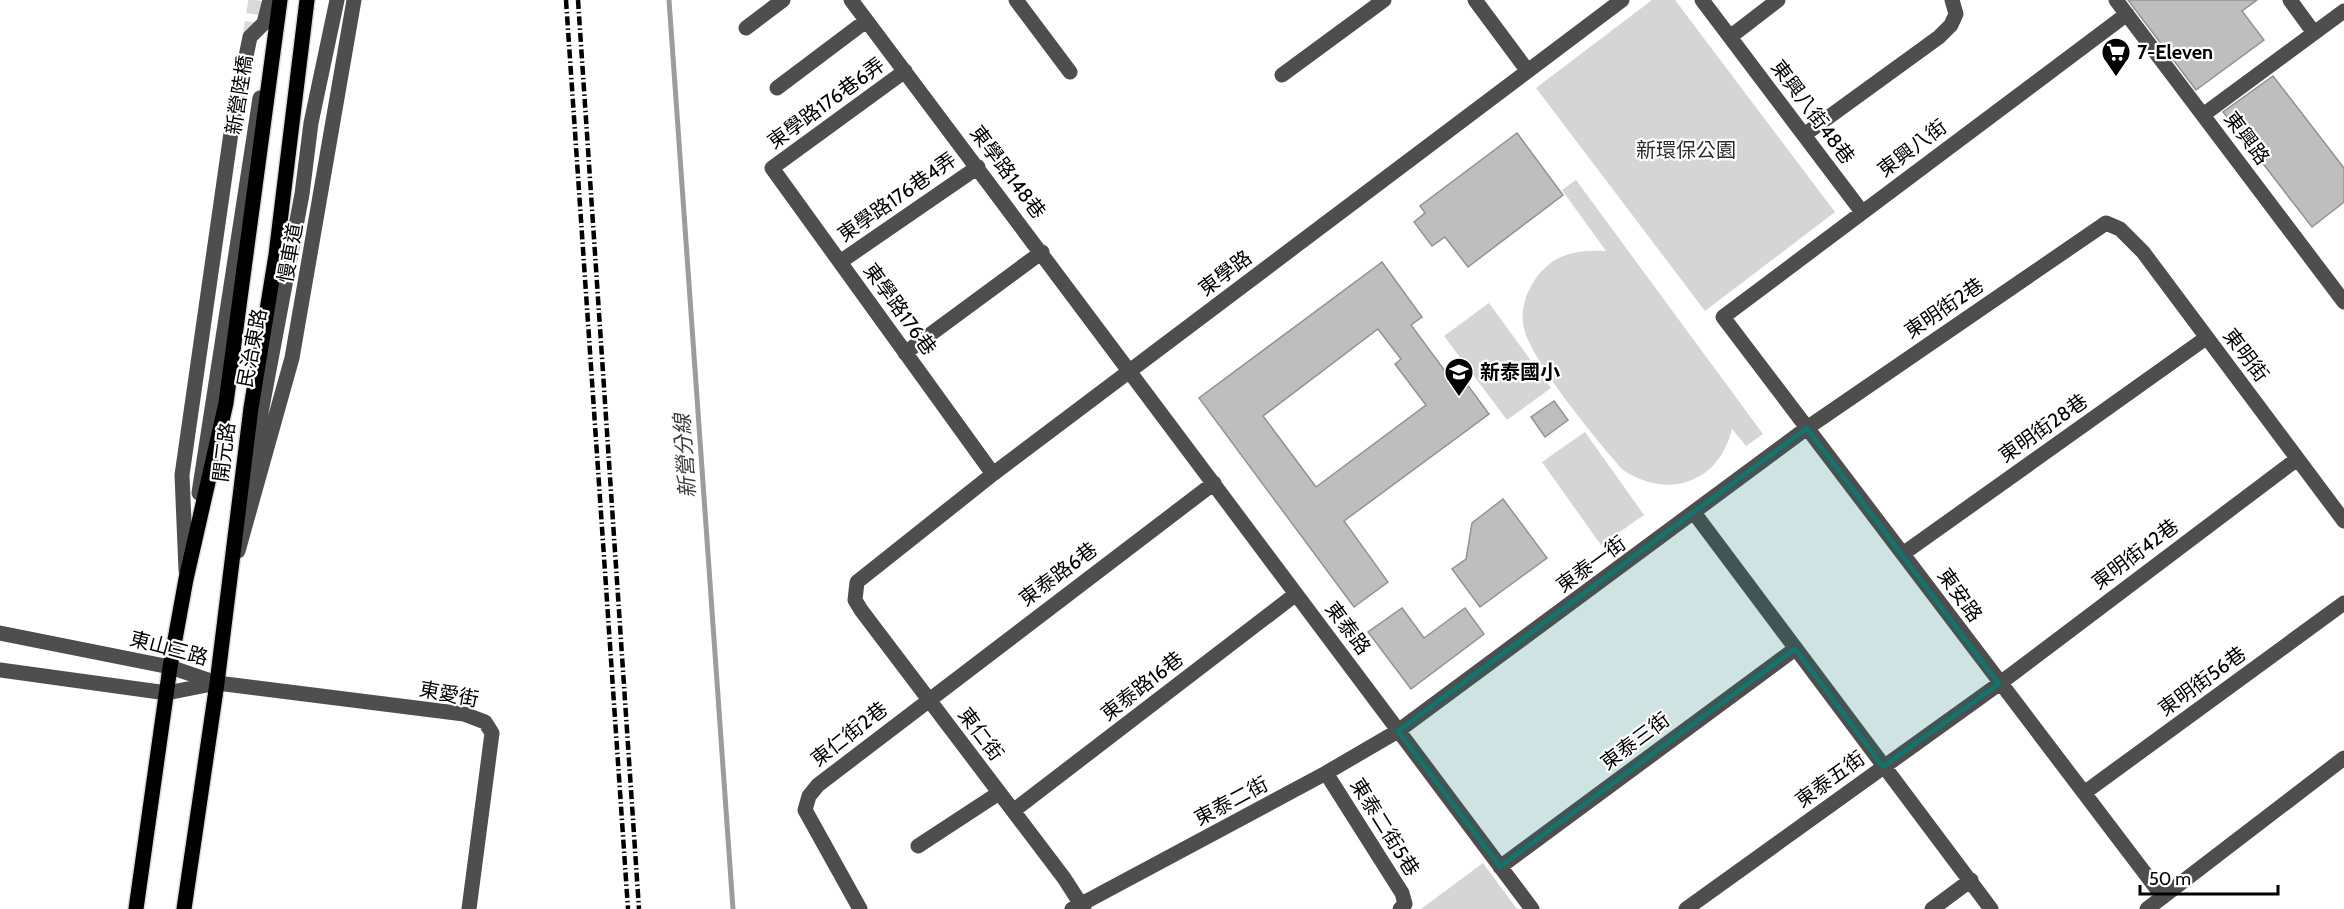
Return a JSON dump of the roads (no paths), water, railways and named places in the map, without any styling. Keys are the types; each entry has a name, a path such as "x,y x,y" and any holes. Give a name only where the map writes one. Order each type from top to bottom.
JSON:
{"main road":[{"name":"開元路","path":"136,909 170,667 186,579 226,403 280,0"},
{"name":"開元路","path":"184,909 217,683 250,408 276,255 307,0"}],"street":[{"path":"186,579 182,475 226,167 250,37 264,23 270,0"},
{"name":"新營陸橋","path":"245,195 274,0"},
{"name":"民治東路","path":"230,580 302,194 311,123 337,0"},
{"name":"慢車道","path":"230,580 292,358 354,0"},
{"path":"746,28 783,0"},
{"name":"東學路148巷","path":"851,0 1042,252 1128,373"},
{"path":"1016,0 1070,72"},
{"path":"1282,75 1384,0"},
{"path":"1475,0 1527,70"},
{"name":"東學路","path":"857,582 993,474 1622,0"},
{"name":"東興八街48巷","path":"1702,0 1862,212"},
{"path":"1730,37 1778,0"},
{"path":"1804,135 1939,37 1951,25 1956,14 1952,0"},
{"name":"東興路","path":"2116,0 2344,302"},
{"path":"2290,0 2314,33"},
{"path":"2203,115 2344,11"},
{"name":"東興八街","path":"1723,317 2127,14"},
{"path":"777,88 866,21"},
{"name":"東學路176巷6弄","path":"772,168 905,71"},
{"name":"東學路176巷4弄","path":"840,262 978,166"},
{"name":"東學路176巷","path":"772,168 993,474"},
{"name":"開元路","path":"186,579 245,195"},
{"name":"東明街","path":"2106,223 2120,229 2143,252 2344,521"},
{"name":"東明街2巷","path":"1807,428 2106,223"},
{"path":"905,353 1042,252"},
{"name":"東安路","path":"1723,317 1904,553 1999,684 2163,897"},
{"name":"東明街28巷","path":"1904,553 2206,338"},
{"name":"東泰路","path":"1128,373 1214,483 1532,909"},
{"name":"東泰一街","path":"1398,731 1695,514 1807,428"},
{"name":"東明街42巷","path":"1999,684 2297,459"},
{"name":"東泰路6巷","path":"929,700 1214,483"},
{"path":"1695,514 1991,909"},
{"name":"東仁街","path":"857,582 855,600 861,610 1013,811 1079,907"},
{"name":"東泰路16巷","path":"1013,811 1296,594"},
{"name":"東明街56巷","path":"2084,793 2344,603"},
{"name":"東山三路","path":"0,633 170,667 217,683"},
{"name":"東泰三街","path":"1500,867 1795,649"},
{"name":"東山三路","path":"0,670 167,693 217,683"},
{"name":"東愛街","path":"217,683 464,714 484,722 492,733 469,909"},
{"name":"東泰五街","path":"1686,909 1999,684"},
{"name":"東仁街2巷","path":"860,909 805,810 809,796 818,785 929,700"},
{"name":"東泰二街","path":"1079,907 1326,773 1398,731"},
{"path":"2147,909 2344,758"},
{"name":"東泰二街5巷","path":"1326,773 1402,892 1402,906"},
{"path":"918,846 999,793"},
{"path":"1932,909 1971,880"}],"waterway":[{"name":"新營分線","path":"669,0 733,909"}],"tunnel":[{"path":"250,37 256,0"}],"railway":[{"path":"566,0 628,909"},
{"path":"578,0 639,909"}],"place":[{"name":"7-Eleven","path":"2116,78"},
{"name":"新泰國小","path":"1459,398"}],"park label":[{"name":"新環保公園","path":"1686,150"}]}
